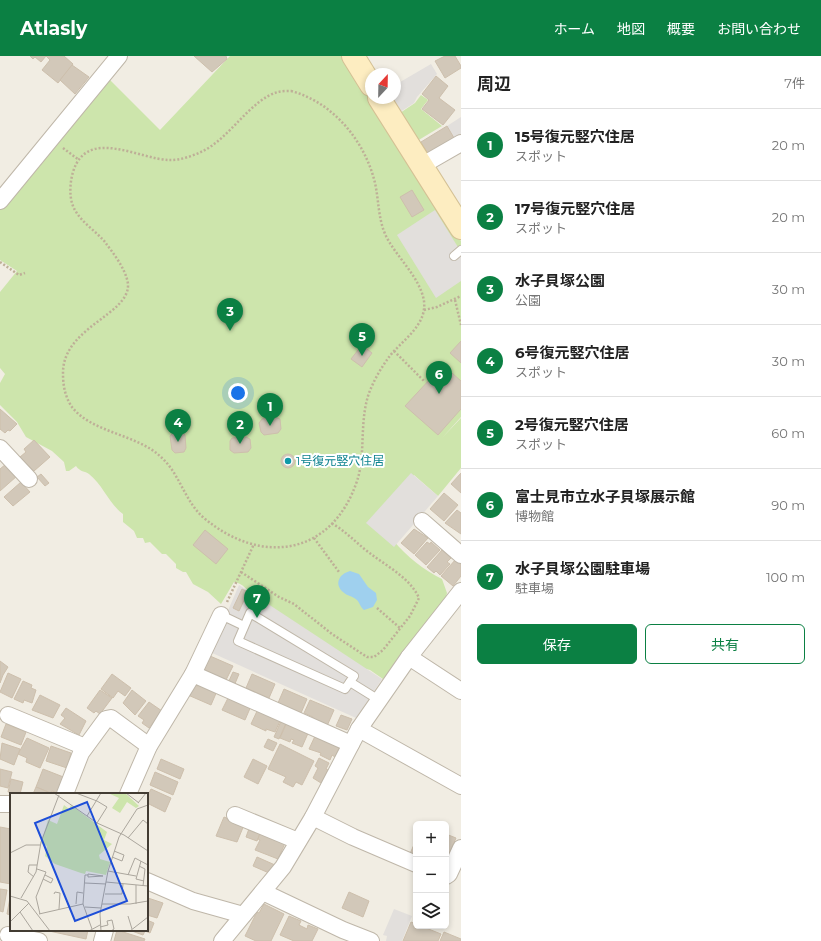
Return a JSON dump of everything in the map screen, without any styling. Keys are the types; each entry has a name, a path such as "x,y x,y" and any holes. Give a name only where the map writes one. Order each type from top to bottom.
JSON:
{"street":[{"path":"0,201 119,56"},
{"path":"353,56 365,75"},
{"path":"383,104 461,228"},
{"path":"421,166 461,143"},
{"path":"0,448 28,479"},
{"path":"422,521 461,555"},
{"path":"222,941 264,892 313,817 359,730 409,657 461,591"},
{"path":"128,793 149,746 193,674 221,616"},
{"path":"409,657 461,691"},
{"path":"193,674 351,744"},
{"path":"8,715 85,747"},
{"path":"65,793 81,753 106,719 111,718 149,746"},
{"path":"359,730 461,786"},
{"path":"235,815 298,841"},
{"path":"313,817 353,837 413,863"},
{"path":"449,874 461,848"},
{"path":"148,881 194,901 243,915"},
{"path":"264,892 341,936 371,941"},
{"path":"102,941 105,931"},
{"path":"8,935 40,941"}],"lane":[{"path":"454,256 461,250"},
{"path":"250,613 354,676 345,689 238,642 244,626 250,613"},
{"path":"221,616 244,626"},
{"path":"350,682 379,700"}],"path":[{"path":"291,91 306,95 323,105 344,124 357,140 374,178 381,223 399,258 418,284 424,298 424,310 421,320 414,331 394,351 379,372 366,402 358,479 345,506 331,523 314,538 292,547 277,549 254,544 216,527 200,515 188,498 182,484 172,469 160,456 126,436 88,420 72,407 63,387 63,367 72,347 85,330 118,307 125,297 128,284 124,272 114,255 101,237 86,223 73,206 70,187 73,170 79,160 88,152 100,148 113,148 169,160 184,158 202,152 222,139 262,100 277,92 291,91"},
{"path":"52,138 79,160"},
{"path":"0,262 19,275 26,273"},
{"path":"424,310 437,307 461,296"},
{"path":"455,300 461,325"},
{"path":"394,351 426,382"},
{"path":"241,572 294,604 315,622 367,657 374,657 383,650 400,628 418,604 419,598 416,590 340,528 331,523"},
{"path":"314,538 339,572"},
{"path":"221,616 254,544"},
{"path":"378,608 400,628"}],"green space":[{"path":"230,56 347,56 365,85 365,104 377,104 461,241 461,417 442,438 461,418 461,468 438,496 414,475 393,540 416,562 429,572 442,579 447,593 445,601 383,679 370,670 362,668 253,597 240,584 234,582 221,604 208,592 193,584 186,572 176,568 176,564 166,554 162,554 150,542 145,543 143,538 137,538 134,531 123,522 123,514 118,510 94,478 76,466 69,471 66,471 64,462 52,451 26,437 17,422 0,405 0,383 5,374 0,368 0,292 17,271 0,260 0,207 108,78 160,130"},
{"path":"421,95 428,100 421,109 442,126 417,141 400,113 415,103"}],"shaded area":[{"path":"431,64 437,74 417,97 414,103 400,112 395,104 401,104 401,82"},
{"path":"461,117 461,134 454,138 447,126"},
{"path":"435,210 461,252 461,281 436,298 397,235"},
{"path":"411,473 438,496 394,547 366,523"},
{"path":"239,585 382,679 356,718 210,652"},
{"path":"394,909 412,916 402,941 386,941 387,936 383,935"}],"water":[{"path":"350,571 359,574 368,587 376,593 377,600 373,607 364,610 357,600 340,589 338,583 339,580 343,574"}],"building":[{"path":"30,56 46,56 41,62 35,57 33,59"},
{"path":"46,56 64,56 73,64 58,83 42,70 50,60"},
{"path":"194,56 226,56 227,59 212,72"},
{"path":"445,56 455,56 461,68 445,78 435,61"},
{"path":"72,65 89,77 75,94 60,80"},
{"path":"436,76 448,86 439,98 455,110 443,125 422,109 429,100 422,94"},
{"path":"447,126 454,138 428,154 421,142"},
{"path":"412,190 424,210 412,217 400,197"},
{"path":"461,341 461,363 450,353"},
{"path":"362,345 372,353 362,367 351,359"},
{"path":"443,365 461,381 461,409 438,435 405,406"},
{"path":"0,409 17,424 10,431 8,430 5,433 0,429"},
{"path":"275,417 280,419 281,429 278,433 264,435 261,432 259,423 262,419"},
{"path":"182,432 185,435 186,448 184,452 175,453 172,450 170,436 173,433"},
{"path":"246,437 250,439 251,448 248,452 234,453 230,450 230,441 232,438"},
{"path":"34,440 50,457 34,471 20,457 26,452 24,449"},
{"name":"1号復元竪穴住居","path":"285,454 291,454 295,458 295,464 291,468 285,468 281,464 281,458"},
{"path":"6,464 17,476 0,491 0,469"},
{"path":"461,473 461,493 451,484"},
{"path":"41,474 49,483 45,486 37,477"},
{"path":"21,482 30,492 13,506 4,497"},
{"path":"444,493 458,505 444,521 430,509"},
{"path":"457,510 461,513 461,534 445,523"},
{"path":"414,529 428,538 414,554 401,543"},
{"path":"205,530 228,549 216,564 193,545"},
{"path":"427,542 430,544 431,542 440,550 426,565 415,555"},
{"path":"442,550 451,558 447,562 450,564 440,575 436,571 434,573 427,567"},
{"path":"456,559 461,564 461,576 453,586 441,576"},
{"path":"242,589 248,592 239,611 233,608"},
{"path":"210,656 233,666 226,680 204,670"},
{"path":"0,661 8,667 0,683"},
{"path":"233,672 239,674 234,686 228,683"},
{"path":"8,673 21,679 12,698 0,692"},
{"path":"112,674 131,688 125,696 118,691 113,698 101,689"},
{"path":"252,674 275,684 269,698 246,688"},
{"path":"23,681 32,685 31,688 36,690 32,703 24,700 23,703 14,699"},
{"path":"199,683 217,691 211,705 188,695 193,684 198,686"},
{"path":"284,689 307,699 301,713 278,703"},
{"path":"100,690 112,698 100,714 96,711 94,713 87,708"},
{"path":"132,690 146,701 135,715 123,703"},
{"path":"40,695 60,705 53,718 32,710"},
{"path":"229,696 251,706 245,720 222,710"},
{"path":"310,700 334,710 327,726 312,720 313,717 304,713"},
{"path":"149,702 162,711 149,728 142,723 144,720 138,716"},
{"path":"66,708 86,721 79,735 60,724 65,718 61,715"},
{"path":"258,709 281,719 275,732 266,729 266,731 251,724"},
{"path":"341,715 352,719 347,730 336,726"},
{"path":"282,719 287,721 279,739 274,737"},
{"path":"287,722 309,731 302,747 292,743 294,740 291,739 290,742 280,738"},
{"path":"6,724 26,732 21,745 1,737"},
{"path":"316,734 337,744 336,746 339,748 335,757 332,755 330,760 320,755 321,753 309,749"},
{"path":"27,738 49,748 40,768 26,762 27,758 18,754"},
{"path":"268,739 277,743 273,751 264,747"},
{"path":"2,743 20,749 14,765 0,759"},
{"path":"280,744 314,761 302,785 296,782 293,787 283,782 286,777 268,769"},
{"path":"51,746 71,753 67,768 46,761"},
{"path":"319,758 329,763 326,769 328,770 321,783 313,778 318,768 315,766"},
{"path":"161,759 184,769 180,779 157,769"},
{"path":"253,759 267,766 258,784 244,777"},
{"path":"0,769 12,772 8,788 0,786"},
{"path":"43,769 66,778 57,793 52,791 51,793 36,787"},
{"path":"155,772 178,782 173,795 150,785"},
{"path":"11,779 23,782 20,793 8,792"},
{"path":"36,787 48,792 48,793 33,793"},
{"path":"151,789 171,798 165,812 148,804 148,795"},
{"path":"224,817 244,825 237,842 216,836"},
{"path":"250,826 261,831 257,841 246,837"},
{"path":"0,827 10,829 10,884 0,882"},
{"path":"260,833 286,841 278,859 255,850 260,840 258,839"},
{"path":"449,835 456,838 449,854"},
{"path":"413,847 413,857 409,856"},
{"path":"257,857 275,865 269,873 253,866"},
{"path":"0,889 7,890 3,912 0,911"},
{"path":"349,892 369,901 363,917 342,908"},
{"path":"10,898 10,915 7,914"},
{"path":"148,898 163,903 157,918 148,915"},
{"path":"264,904 284,914 271,941 256,941 245,936 257,912 259,913"},
{"path":"289,916 301,921 299,925 307,929 308,925 318,929 312,941 294,941 280,935"},
{"path":"148,920 154,923 150,933 145,931 148,931"},
{"path":"411,922 413,923 413,929 428,929 441,934 438,941 403,941"},
{"path":"49,931 88,931 86,939"},
{"path":"117,931 145,939 144,941 114,941"},
{"path":"132,931 145,931 143,935"},
{"path":"444,932 461,939 461,941 440,941"}],"place":[{"name":"水子貝塚公園","path":"230,331"},
{"name":"2号復元竪穴住居","path":"362,356"},
{"name":"富士見市立水子貝塚展示館","path":"439,394"},
{"name":"15号復元竪穴住居","path":"270,426"},
{"name":"6号復元竪穴住居","path":"178,442"},
{"name":"17号復元竪穴住居","path":"240,444"},
{"name":"1号復元竪穴住居","path":"288,461"},
{"name":"水子貝塚公園駐車場","path":"257,618"}]}
